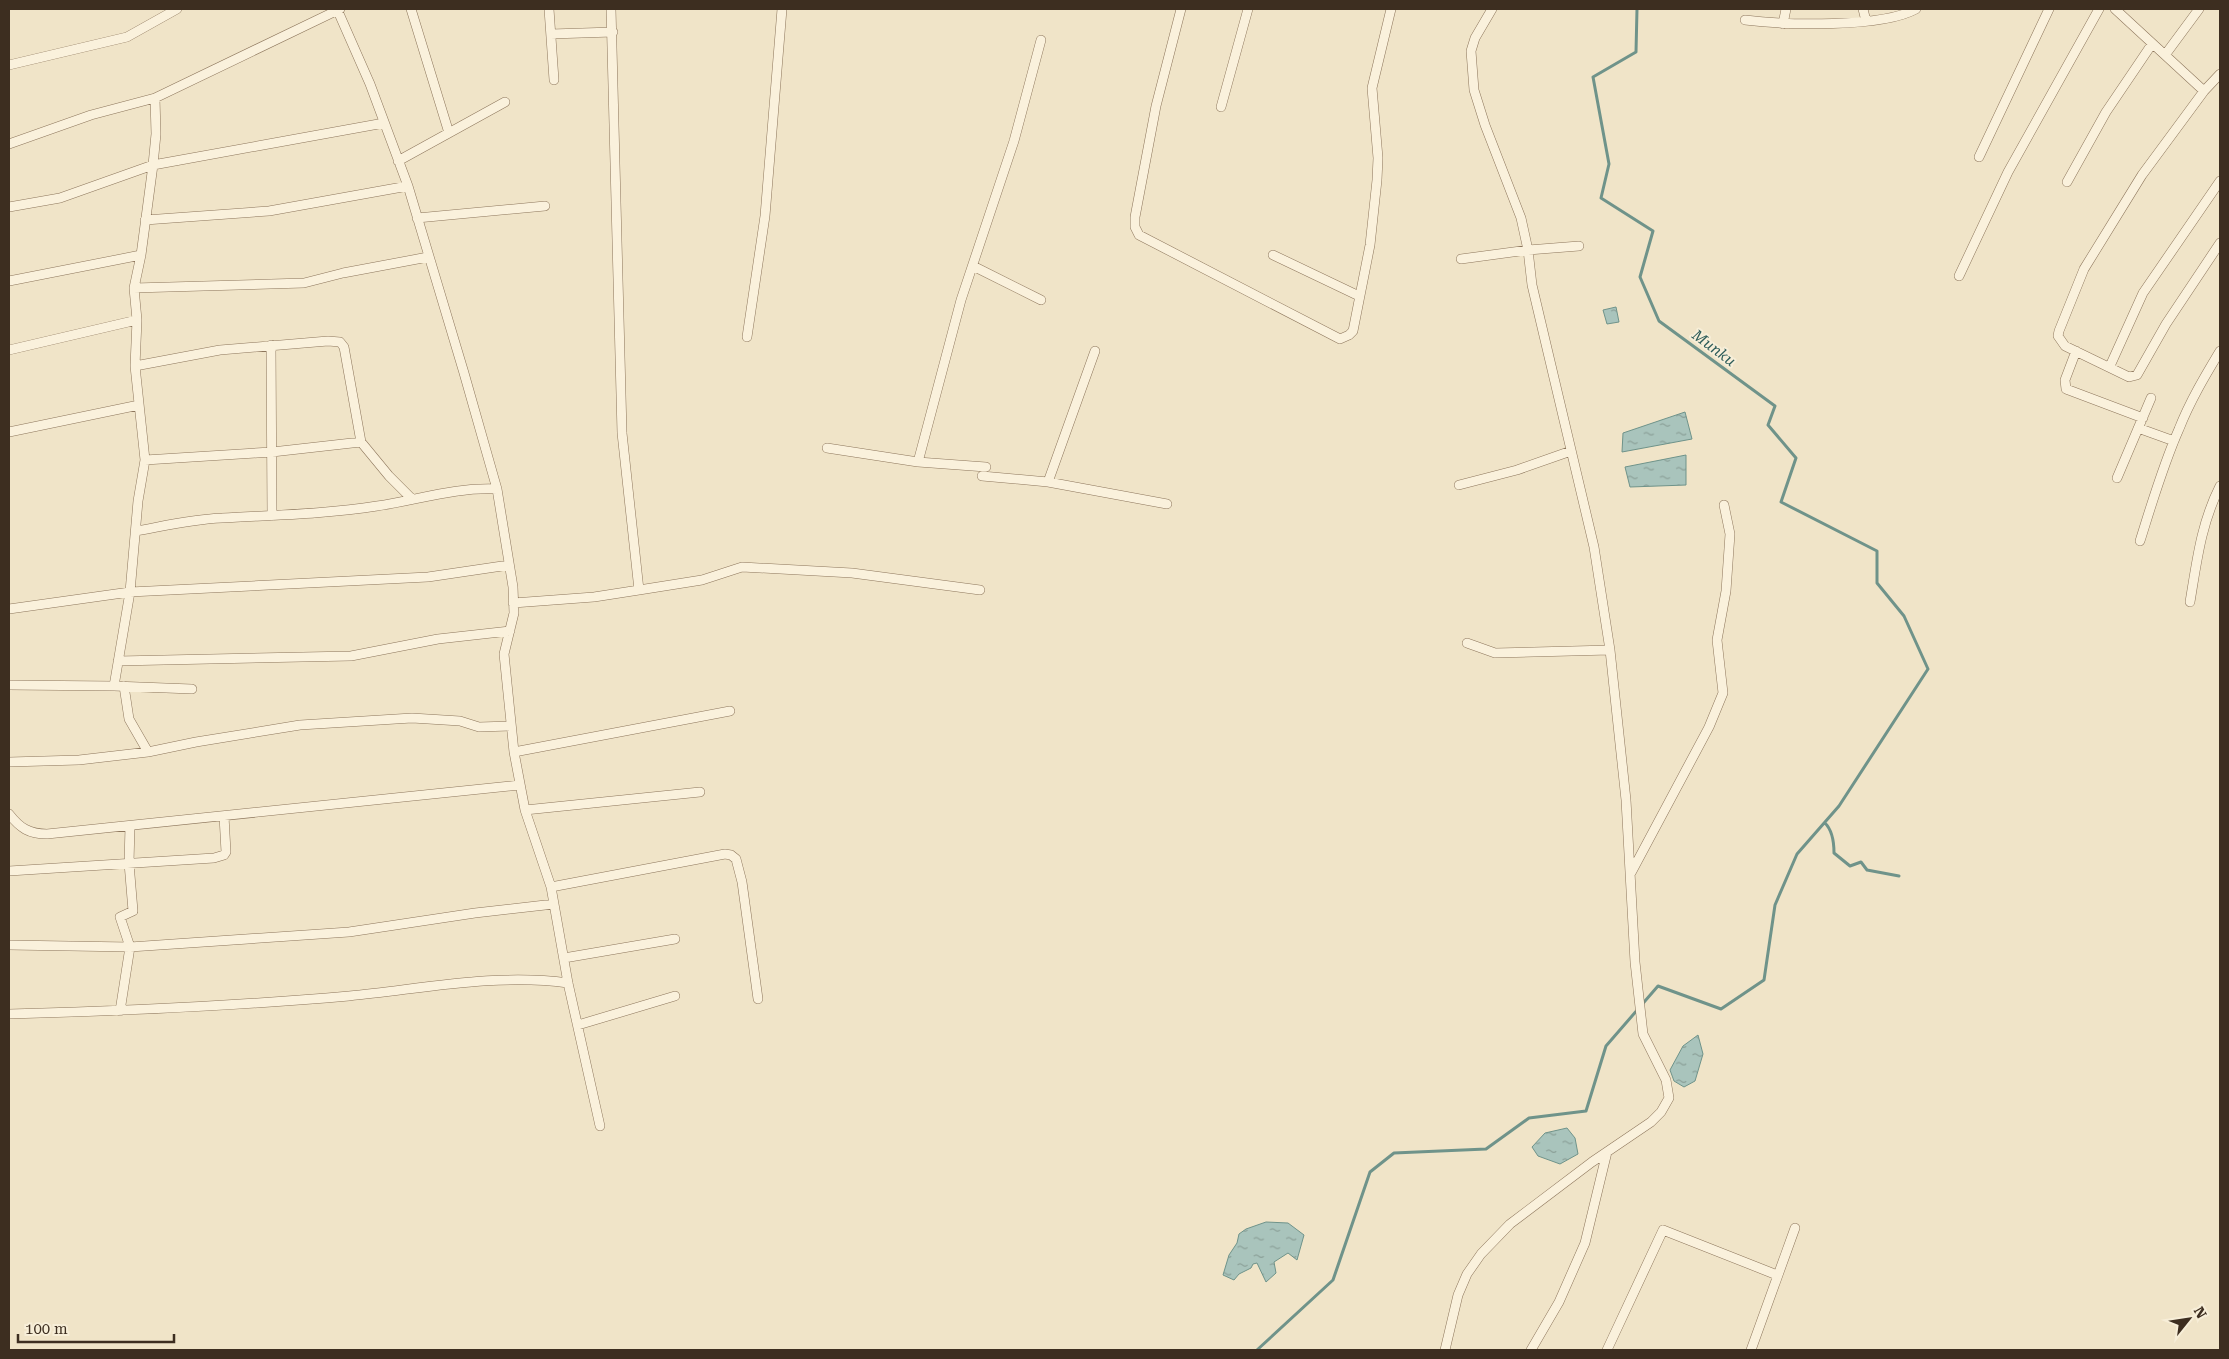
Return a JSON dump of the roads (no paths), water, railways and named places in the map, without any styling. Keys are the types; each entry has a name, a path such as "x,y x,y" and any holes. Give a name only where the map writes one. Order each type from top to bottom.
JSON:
{"street":[{"path":"9,65 127,37 177,9"},
{"path":"9,144 91,115 154,98 338,9 370,84 408,186 497,489 513,603 510,631 504,654 514,752 525,810 551,887 568,983 600,1126"},
{"path":"411,9 449,133"},
{"path":"549,9 554,80"},
{"path":"611,9 622,432 639,590"},
{"path":"747,337 765,216 782,9"},
{"path":"1181,9 1156,106 1138,199 1135,227 1139,235 1340,339 1353,331 1370,245 1378,158 1372,88 1391,9"},
{"path":"1221,107 1248,9"},
{"path":"1444,1350 1458,1295 1467,1274 1481,1254 1510,1224 1651,1122 1662,1112 1668,1098 1666,1080 1643,1034 1635,962 1626,800 1610,650 1594,547 1532,285 1528,250 1521,218 1485,125 1474,90 1471,51 1475,38 1492,9"},
{"path":"1782,24 1786,9"},
{"path":"1863,9 1866,21"},
{"path":"1745,20 1782,24 1866,21 1888,18 1916,9"},
{"path":"1979,156 2049,9"},
{"path":"1959,276 2008,172 2099,9"},
{"path":"2165,55 2199,9"},
{"path":"2117,10 2204,91"},
{"path":"551,34 613,32"},
{"path":"918,462 961,300 1014,141 1041,40"},
{"path":"2067,182 2106,112 2152,44"},
{"path":"2220,74 2204,91 2142,175 2084,269 2058,336 2065,346 2132,377 2139,374 2166,324 2220,242"},
{"path":"114,686 130,592 145,460 135,366 138,320 134,288 141,255 144,220 153,165 156,134 154,98"},
{"path":"398,160 505,102"},
{"path":"9,207 60,198 153,165 384,123"},
{"path":"2110,366 2143,293 2220,181"},
{"path":"144,220 269,211 408,186"},
{"path":"417,218 545,206"},
{"path":"1461,259 1528,250 1579,246"},
{"path":"9,281 141,255"},
{"path":"1273,255 1359,296"},
{"path":"134,288 304,283 343,273 428,257"},
{"path":"972,266 1041,300"},
{"path":"9,350 138,320"},
{"path":"135,366 220,350 271,345 340,342 344,347 361,442 389,476 412,498"},
{"path":"271,345 272,516"},
{"path":"1048,482 1096,351"},
{"path":"2076,351 2064,380 2066,388 2143,418"},
{"path":"2140,542 2161,472 2196,392 2220,351"},
{"path":"2117,478 2151,398"},
{"path":"9,432 139,405"},
{"path":"2138,428 2174,441"},
{"path":"145,460 272,452 361,442"},
{"path":"827,448 1048,482 1168,504"},
{"path":"1459,485 1517,470 1571,451"},
{"path":"2190,602 2206,515 2220,486"},
{"path":"136,531 220,518 272,516 377,506 474,488 497,489"},
{"path":"1630,874 1709,727 1723,693 1718,640 1730,534 1724,505"},
{"path":"9,609 130,592 428,577 509,565"},
{"path":"513,603 594,597 639,590 702,580 742,567 852,573 980,590"},
{"path":"118,661 351,656 438,639 510,631"},
{"path":"1467,643 1495,653 1610,650"},
{"path":"9,685 124,686 192,689"},
{"path":"124,686 129,718 148,752"},
{"path":"514,752 730,711"},
{"path":"9,762 79,760 148,752 300,725 412,718 460,721 479,727 510,726"},
{"path":"9,814 19,826 34,834 130,826 520,785"},
{"path":"525,810 700,792"},
{"path":"9,871 214,858 224,855 226,846 224,816"},
{"path":"120,1011 130,947 120,917 132,911 129,863 130,826"},
{"path":"551,887 725,854 731,855 736,860 742,882 758,999"},
{"path":"9,945 130,947 349,932 475,913 554,904"},
{"path":"564,958 675,939"},
{"path":"9,1014 237,1005 351,996 477,981 549,980 568,983"},
{"path":"578,1025 676,996"},
{"path":"1531,1350 1559,1302 1585,1243 1607,1152"},
{"path":"1751,1350 1795,1228"},
{"path":"1607,1350 1663,1230 1777,1275"}],"water":[{"path":"1616,307 1619,322 1607,324 1603,310"},
{"path":"1685,412 1692,439 1622,452 1623,433"},
{"path":"1686,455 1686,485 1630,487 1625,467"},
{"path":"1698,1035 1703,1054 1695,1081 1684,1087 1674,1081 1670,1070 1683,1046"},
{"path":"1567,1128 1575,1138 1578,1154 1560,1164 1538,1156 1532,1147 1545,1133"},
{"path":"1266,1222 1288,1223 1304,1235 1297,1260 1288,1253 1274,1262 1276,1273 1266,1282 1257,1263 1239,1274 1234,1280 1223,1275 1229,1255 1237,1243 1239,1234 1246,1229"}],"waterway":[{"name":"Munku","path":"1257,1350 1333,1280 1370,1172 1394,1153 1486,1149 1529,1118 1586,1111 1606,1046 1658,986 1721,1009 1764,980 1775,905 1797,854 1839,806 1928,669 1904,616 1877,583 1877,551 1781,502 1796,458 1768,425 1775,406 1659,321 1640,277 1653,231 1601,198 1609,164 1593,77 1636,52 1637,9"},
{"path":"1825,823 1832,837 1834,853 1850,866 1861,862 1867,870 1899,876"}]}
